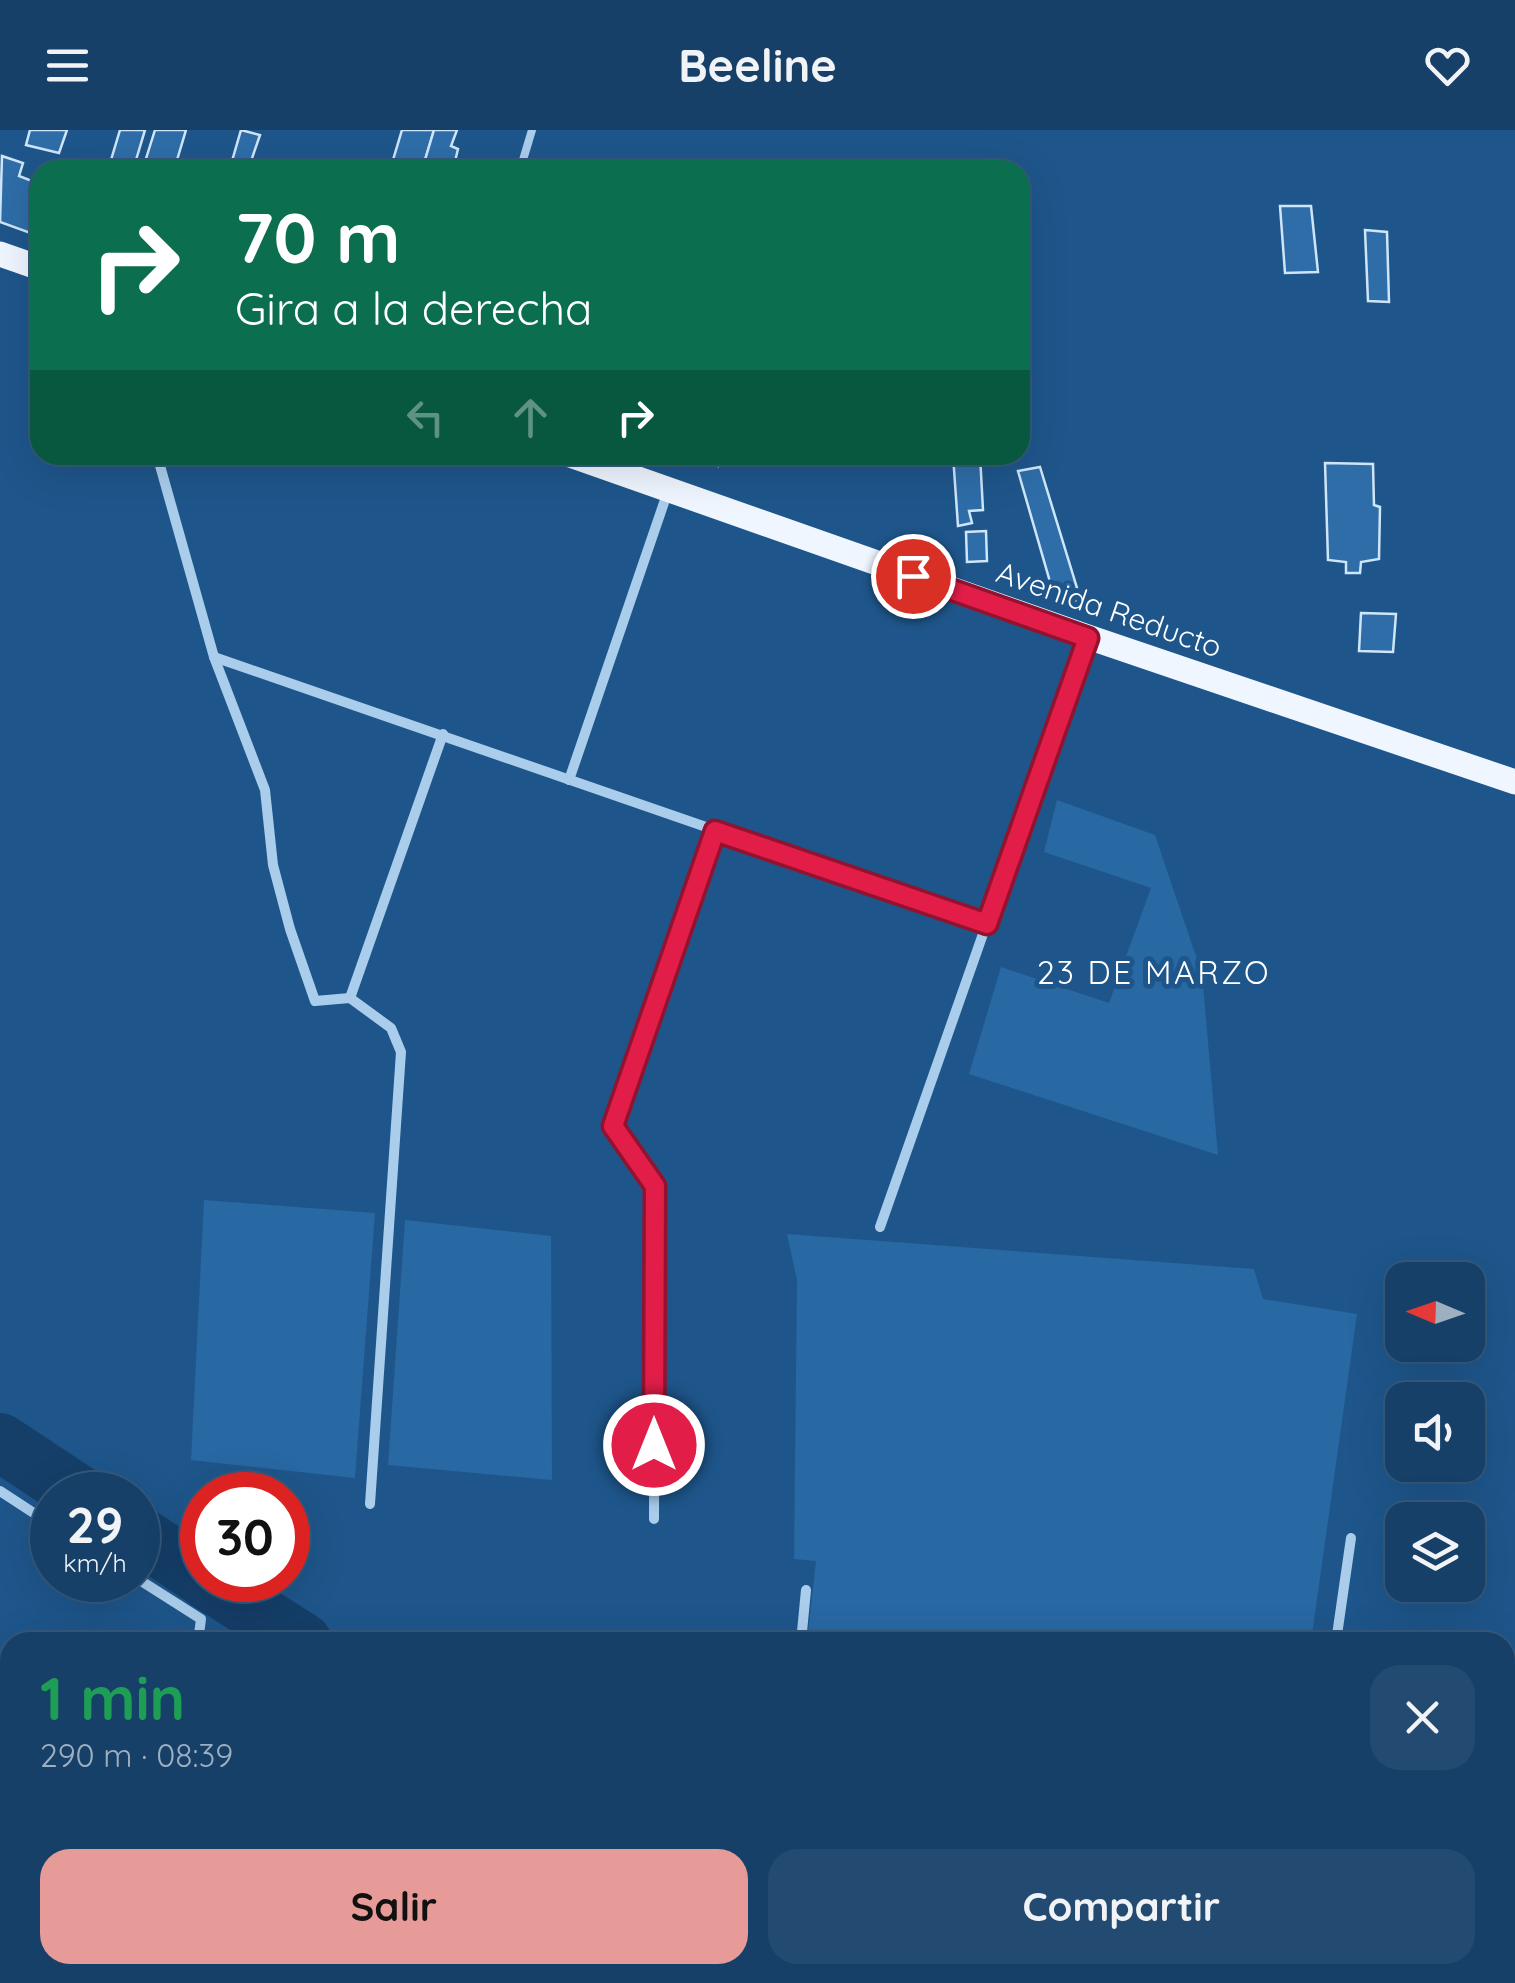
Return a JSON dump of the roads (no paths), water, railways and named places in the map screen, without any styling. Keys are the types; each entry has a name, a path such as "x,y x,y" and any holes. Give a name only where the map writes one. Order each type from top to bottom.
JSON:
{"main road":[{"path":"0,254 30,264"},
{"name":"Avenida Reducto","path":"598,465 1088,638 1515,782"}],"street":[{"path":"160,465 214,657 266,790 272,864 316,1000 350,998 391,1028 401,1052 370,1504"},
{"path":"569,780 669,490"},
{"path":"880,1226 1088,638"},
{"path":"214,657 987,924"},
{"path":"350,998 443,734"},
{"path":"654,1519 655,1186 613,1126 715,831"},
{"path":"0,1491 30,1510"},
{"path":"1337,1632 1351,1538"},
{"path":"802,1632 806,1590"},
{"path":"160,1593 201,1619 199,1632"}],"lane":[{"path":"523,160 532,130"}],"waterway":[{"path":"0,1442 45,1472"},
{"path":"160,1549 180,1562"},
{"path":"240,1602 287,1632"}],"district":[{"name":"23 DE MARZO","path":"1154,973"}]}
